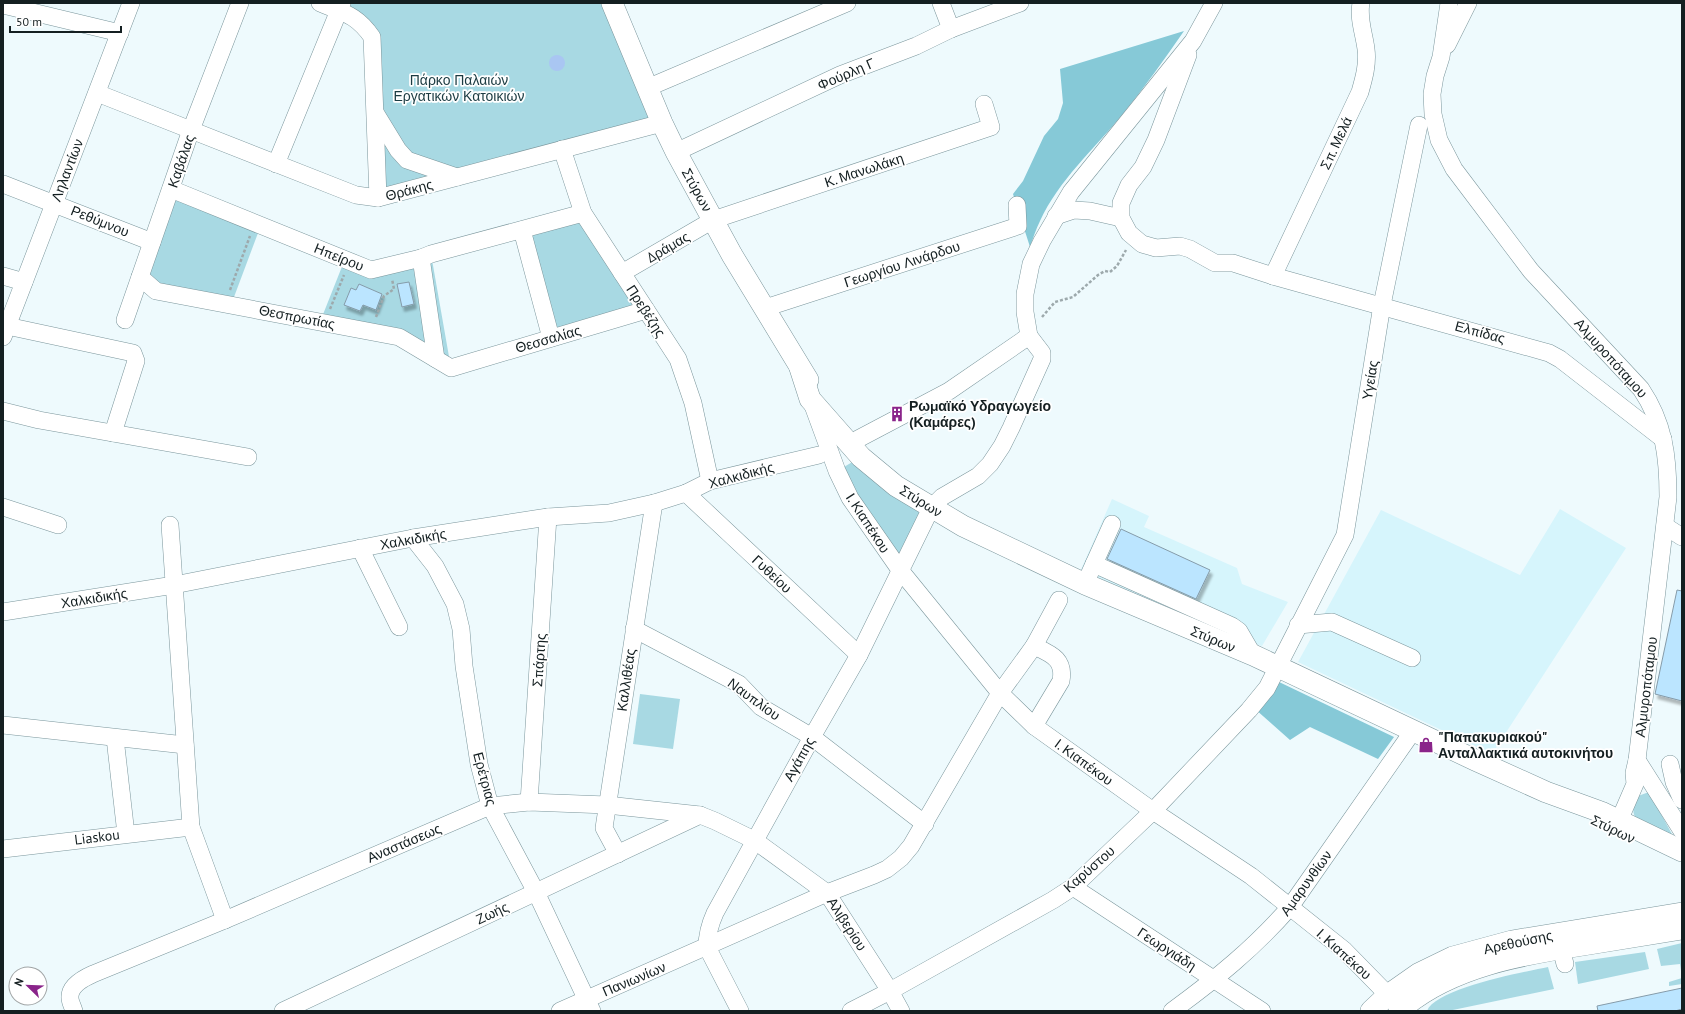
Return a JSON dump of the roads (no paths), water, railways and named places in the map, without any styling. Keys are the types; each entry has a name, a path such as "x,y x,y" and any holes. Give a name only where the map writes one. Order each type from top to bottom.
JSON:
{"main road":[{"name":"Στύρων","path":"612,3 646,88 662,123 676,152 732,255 800,368 824,401 858,439 885,478"},
{"name":"Στύρων","path":"800,368 813,408 861,456 885,478 931,508 963,526 1084,584 1253,655 1546,792 1614,819 1682,851"},
{"name":"Στύρων","path":"1546,792 1596,822 1682,862"},
{"name":"Αρεθούσης","path":"1399,1006 1418,974 1453,957 1512,941 1682,913"},
{"name":"Αρεθούσης","path":"1371,1011 1399,1006 1429,988 1462,973 1519,956 1563,956 1682,929"}],"street":[{"name":"Ληλαντίων","path":"5,331 131,3"},
{"name":"Καβάλας","path":"125,320 191,130 240,3"},
{"path":"320,3 341,7 356,18 372,38 378,198"},
{"path":"646,88 847,3"},
{"path":"942,3 951,29"},
{"name":"Φούρλη Γ","path":"676,152 840,75 916,46 951,29 1020,3"},
{"path":"1056,216 1074,210 1090,211 1121,218 1121,203 1129,185 1143,167 1156,140 1193,41 1214,3"},
{"name":"Σπ. Μελά","path":"1273,276 1360,92 1364,78 1366,50 1360,18 1361,3"},
{"path":"1440,57 1449,3"},
{"path":"1440,57 1468,3"},
{"path":"3,5 23,6 120,33"},
{"path":"276,164 341,7"},
{"path":"931,508 942,497 978,476 990,464 1002,446 1042,359 1042,353 1027,329 1025,294 1031,264 1056,216 1071,192 1193,41"},
{"name":"Αλμυροπόταμου","path":"1440,57 1432,94 1433,114 1439,140 1454,169 1531,271 1641,389 1652,406 1659,422 1663,439 1675,472 1668,497 1635,766 1635,784 1614,819"},
{"name":"Θράκης","path":"97,93 356,195 378,198 662,123"},
{"name":"Κ. Μανωλάκη","path":"713,220 991,128 984,104"},
{"path":"375,112 398,150 407,160 457,177"},
{"name":"Υγείας","path":"1278,667 1345,535 1382,306 1419,125"},
{"name":"Πρεβέζης","path":"562,149 583,213 678,359 693,402 710,481"},
{"name":"Ρεθύμνου","path":"3,184 152,242"},
{"name":"Ηπείρου","path":"171,189 372,270 583,213"},
{"name":"Γεωργίου Λινάρδου","path":"765,308 1018,226 1017,204"},
{"name":"Ελπίδας","path":"1121,218 1129,233 1142,244 1156,248 1180,246 1190,249 1215,263 1233,263 1273,276 1549,352 1663,439"},
{"name":"Δράμας","path":"622,273 713,220"},
{"path":"522,230 550,338"},
{"path":"421,258 436,359"},
{"path":"3,276 24,282"},
{"name":"Θεσπρωτίας","path":"140,277 156,291 399,337 451,368"},
{"name":"Θεσσαλίας","path":"451,368 646,310"},
{"path":"858,439 949,391 1027,329"},
{"path":"5,331 133,353 136,361 113,433"},
{"path":"813,408 812,438 818,456"},
{"name":"Ι. Κιαπέκου","path":"813,408 837,471 850,498 900,570 1000,693 1034,726 1153,811 1251,876 1344,950 1399,1006"},
{"path":"3,411 39,420 248,456"},
{"name":"Χαλκιδικής","path":"3,612 174,585 413,538 548,517 609,513 686,494 710,481 818,456"},
{"name":"Ι. Κιαπέκου","path":"818,456 837,471"},
{"name":"Γυθείου","path":"686,494 859,655"},
{"name":"Καλλιθέας","path":"618,854 604,828 654,503"},
{"path":"3,507 58,525"},
{"name":"Αγάπης","path":"707,947 709,928 715,912 812,736 859,655 931,508"},
{"name":"Σπάρτης","path":"529,802 548,517"},
{"path":"1084,584 1112,524"},
{"path":"170,525 191,827 225,920"},
{"path":"1665,526 1682,537"},
{"name":"Ερέτριας","path":"413,538 435,566 455,604 461,629 464,666 479,764 490,806 536,892 590,1005"},
{"path":"360,548 399,627"},
{"path":"1094,564 1232,626 1239,631 1253,655"},
{"name":"Πανιωνίων","path":"560,1011 590,1005 707,947 827,893 887,869 901,858 911,846 925,824 1000,693 1034,646 1059,600"},
{"path":"1298,626 1332,622 1412,658"},
{"name":"Ναυπλίου","path":"634,628 739,684 761,707 812,736 925,824"},
{"path":"1034,646 1053,655 1058,660 1062,674 1061,681 1034,726"},
{"name":"Καρύστου","path":"851,1011 890,991 1046,904 1073,887 1153,811 1249,710 1267,688 1278,667"},
{"path":"3,725 185,746"},
{"name":"Αμαρυνθίων","path":"1172,1011 1214,980 1268,932 1290,907 1413,731"},
{"path":"115,738 126,834"},
{"path":"1670,764 1682,831"},
{"path":"1635,766 1679,812"},
{"name":"Αναστάσεως","path":"74,1011 70,998 72,990 81,980 490,806 529,802 607,805 700,815 754,840"},
{"name":"Ζωής","path":"283,1011 700,815"},
{"name":"Liaskou","path":"3,849 191,827"},
{"name":"Αλιβερίου","path":"754,840 827,893 890,991 901,1011"},
{"name":"Γεωργιάδη","path":"1073,887 1262,1011"},
{"path":"707,947 740,1011"}],"place":[{"name":"Ρωμαϊκό Υδραγωγείο (Καμάρες)","path":"897,414"},
{"name":"\"Παπακυριακού\" Ανταλλακτικά αυτοκινήτου","path":"1426,745"}],"park label":[{"name":"Πάρκο Παλαιών Εργατικών Κατοικιών","path":"459,88"}]}
